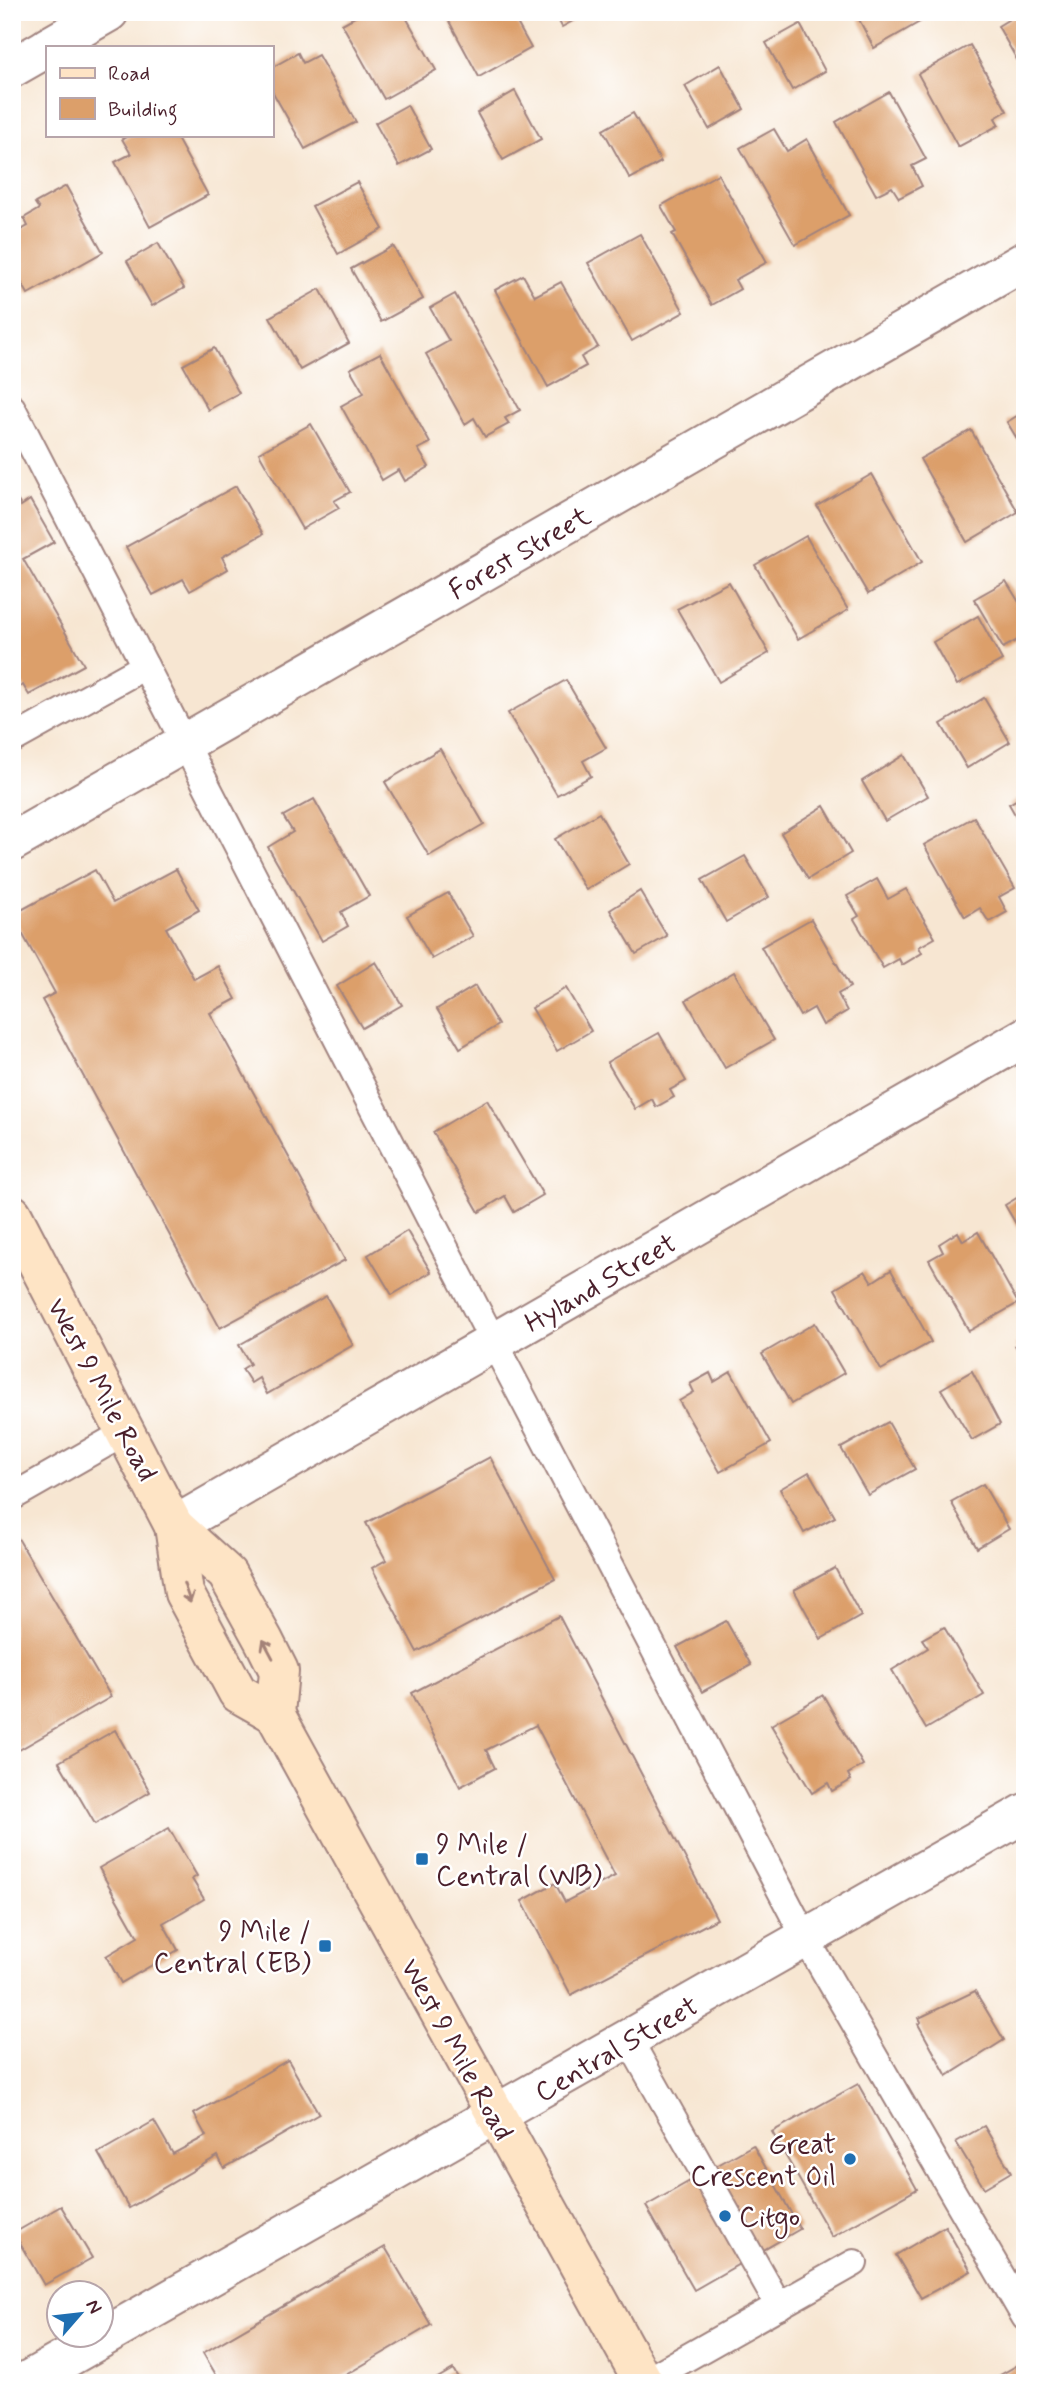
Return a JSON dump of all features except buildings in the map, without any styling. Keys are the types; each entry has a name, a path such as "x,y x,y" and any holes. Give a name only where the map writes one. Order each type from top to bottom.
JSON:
{"main road":[{"name":"West 9 Mile Road","path":"12,1214 174,1526 227,1574 264,1641 279,1671 275,1714 644,2382"}],"street":[{"path":"50,46 109,12"},
{"path":"12,68 46,48"},
{"name":"Forest Street","path":"12,842 1025,261"},
{"name":"Hyland Street","path":"174,1526 1025,1037"},
{"name":"Central Street","path":"23,2383 1025,1813"}],"lane":[{"path":"12,408 494,1343 806,1939 1025,2317"},
{"path":"12,740 145,666"},
{"path":"12,1497 126,1432"},
{"path":"629,2040 779,2306"},
{"path":"644,2382 853,2263"}],"place":[{"name":"9 Mile / Central (WB)","path":"422,1859"},
{"name":"9 Mile / Central (EB)","path":"325,1946"},
{"name":"Great Crescent Oil","path":"850,2159"},
{"name":"Citgo","path":"725,2216"}]}
